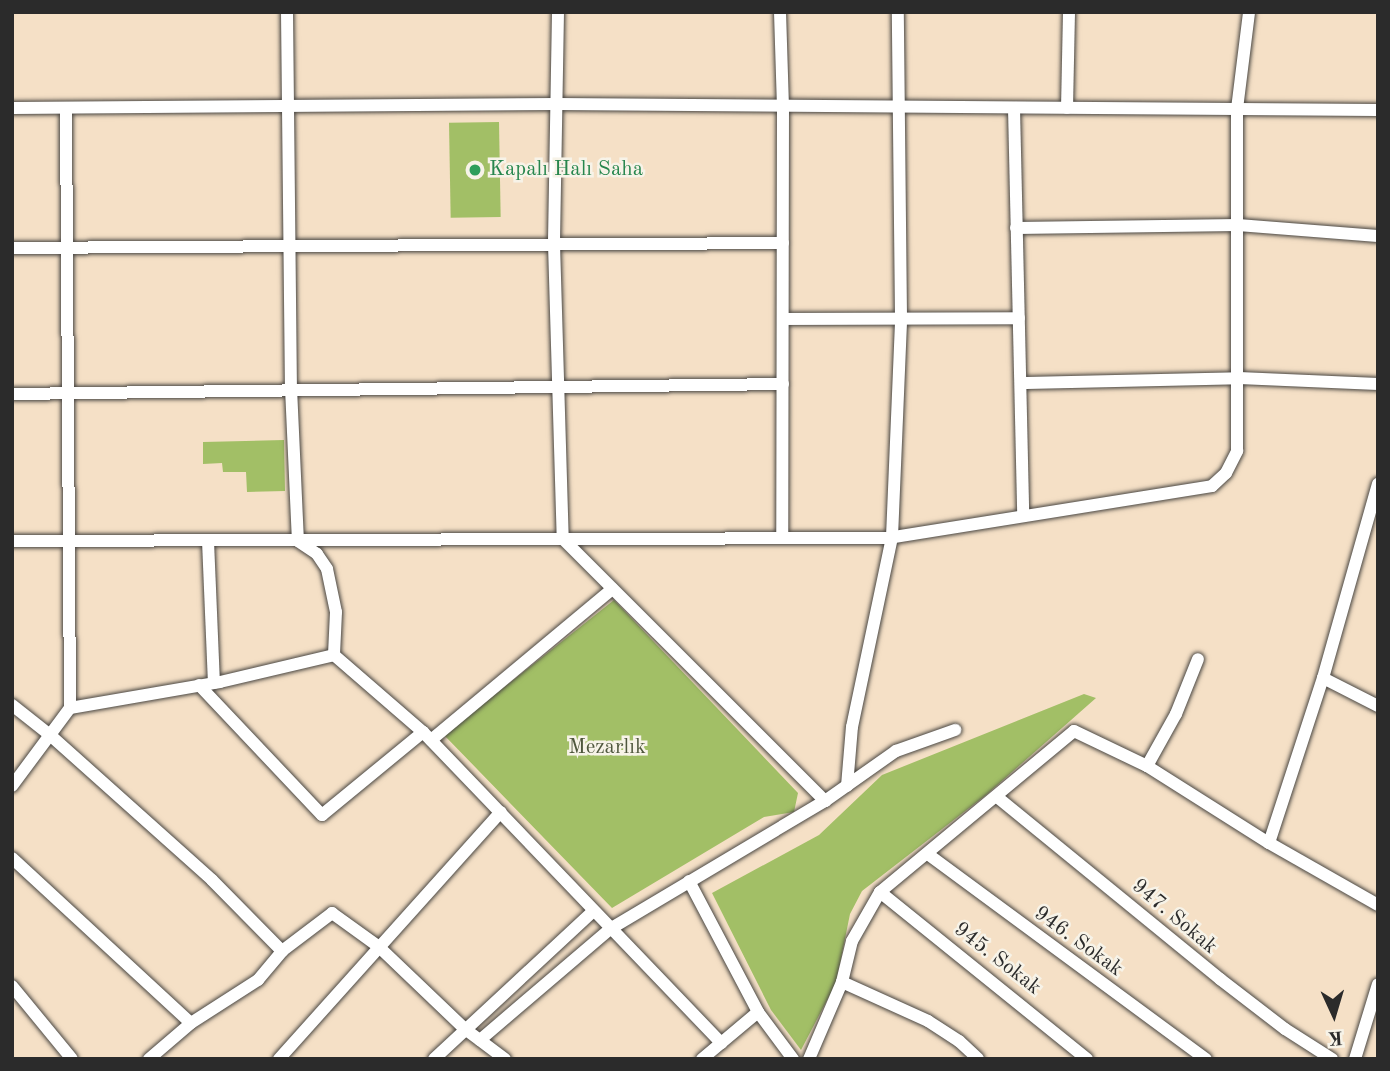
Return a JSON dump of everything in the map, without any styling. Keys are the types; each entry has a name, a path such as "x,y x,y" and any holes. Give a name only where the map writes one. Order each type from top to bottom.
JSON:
{"street":[{"path":"288,12 292,246 291,388 298,541"},
{"path":"558,12 554,244 563,539 825,800"},
{"path":"780,12 783,106 782,538"},
{"path":"847,786 852,727 892,537 901,318 898,12"},
{"path":"1067,108 1069,12"},
{"path":"12,541 892,537 1212,486 1226,473 1237,451 1237,109 1249,12"},
{"path":"12,108 557,104 1378,110"},
{"path":"12,786 70,708 66,108"},
{"path":"1014,108 1023,516"},
{"path":"1016,228 1238,225 1378,236"},
{"path":"12,248 783,243"},
{"path":"783,319 1018,318"},
{"path":"1026,383 1239,378 1378,384"},
{"path":"12,394 291,388 783,384"},
{"path":"1269,843 1323,678 1378,484"},
{"path":"208,541 214,683"},
{"path":"298,541 317,554 327,569 336,612 334,655"},
{"path":"199,685 322,816 612,589"},
{"path":"70,708 214,683 334,655"},
{"path":"334,655 427,736 721,1043"},
{"path":"1147,766 1176,714 1198,659"},
{"path":"1323,678 1378,706"},
{"path":"12,705 50,735 212,880 282,951"},
{"path":"480,1040 610,929 825,800 897,751 955,730"},
{"path":"809,1059 842,982 852,941 880,892 929,855 1074,731 1147,766 1269,843 1378,905"},
{"name":"947. Sokak","path":"997,797 1220,979 1285,1029 1332,1059"},
{"path":"279,1059 501,812"},
{"name":"946. Sokak","path":"929,855 1206,1059"},
{"path":"12,858 191,1023"},
{"path":"689,881 758,1012 793,1059"},
{"name":"945. Sokak","path":"880,892 1087,1059"},
{"path":"434,1059 593,911"},
{"path":"149,1059 191,1023 258,980 282,951 332,913 378,946 465,1029 505,1059"},
{"path":"842,982 928,1021 959,1041 978,1059"},
{"path":"12,986 72,1059"},
{"path":"1355,1059 1377,989"},
{"path":"702,1059 758,1012"}],"green space":[{"name":"Kapalı Halı Saha","path":"499,122 501,217 451,218 449,123"},
{"path":"284,440 285,491 247,492 246,472 223,472 222,463 203,464 203,442"},
{"name":"Mezarlık","path":"614,600 798,793 794,812 764,817 612,908 444,735"},
{"path":"1084,694 1096,698 986,795 862,891 850,914 836,983 801,1050 771,1010 712,893 819,835 882,775"}],"place":[{"name":"Kapalı Halı Saha","path":"475,170"}]}
